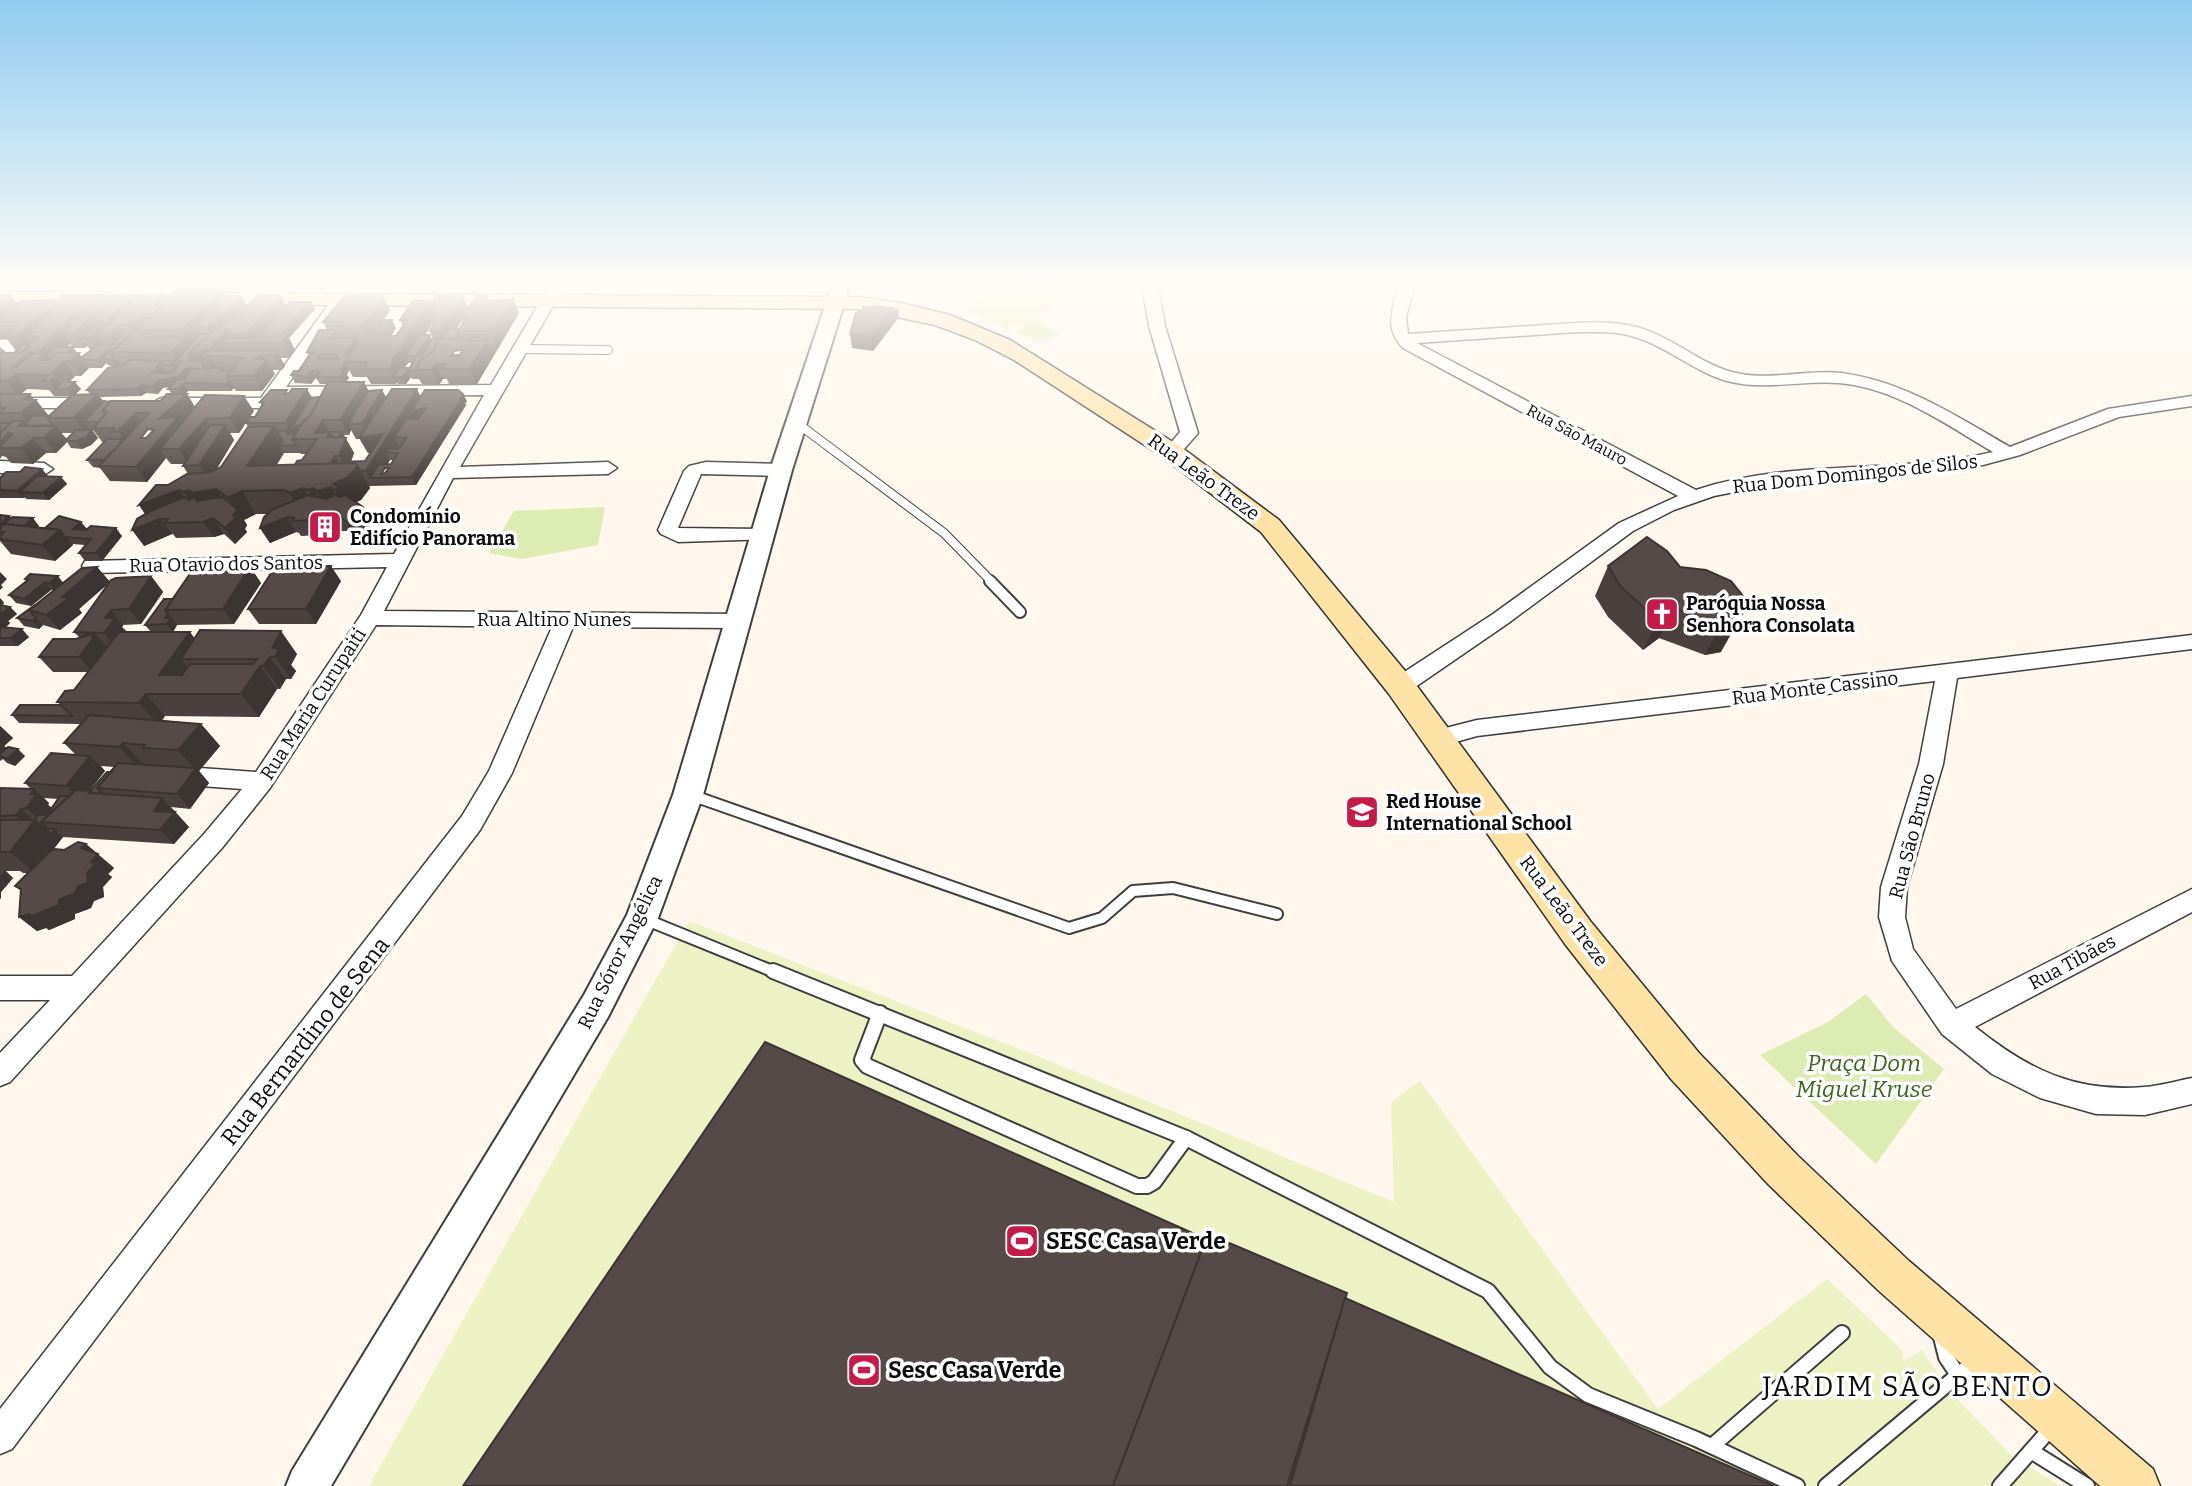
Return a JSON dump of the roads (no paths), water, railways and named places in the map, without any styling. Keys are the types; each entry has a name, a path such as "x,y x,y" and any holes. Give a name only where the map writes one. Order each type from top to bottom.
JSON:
{"main road":[{"name":"Rua Leão Treze","path":"1019,354 1172,452 1270,526 1399,686 1578,933 1685,1066 1783,1170 1894,1276 2136,1486"}],"street":[{"path":"252,426 300,354"},
{"name":"Rua Maria Curupaiti","path":"0,1073 213,841 262,782 370,618 447,473 517,354"},
{"name":"Rua Sóror Angélica","path":"307,1486 596,1006 642,918 688,795 781,470 819,354"},
{"path":"1165,354 1189,433 1172,452"},
{"name":"Rua São Mauro","path":"1425,354 1693,495"},
{"path":"1684,354 1732,377 1769,382 1836,378 1878,384 1903,393 2008,453"},
{"path":"140,402 496,390"},
{"name":"Rua Dom Domingos de Silos","path":"1399,686 1500,619 1626,527 1642,517 1693,495 1748,483 1960,464 2008,453 2104,415 2153,405 2192,401"},
{"path":"0,402 112,402"},
{"path":"0,467 44,469"},
{"path":"447,473 608,468"},
{"path":"762,535 678,536 668,530 695,470 781,470"},
{"name":"Rua Otavio dos Santos","path":"92,566 402,560"},
{"name":"Rua Altino Nunes","path":"370,618 738,621"},
{"name":"Rua Bernardino de Sena","path":"0,1437 471,823 500,773 566,619"},
{"name":"Rua Monte Cassino","path":"1438,738 1477,728 2192,642"},
{"name":"Rua São Bruno","path":"1947,673 1931,764 1894,887 1892,917 1901,953 1952,1025 2002,1065 2050,1089 2096,1100 2144,1101 2192,1091"},
{"path":"155,774 262,782"},
{"name":"Rua Tibães","path":"1952,1025 2192,900"},
{"path":"0,988 79,988"}],"lane":[{"path":"797,423 944,533 1020,611"},
{"path":"688,795 727,806 1069,928 1102,918 1133,891 1173,888 1277,914"},
{"path":"642,918 1185,1138 1488,1291 1507,1310 1549,1366 1561,1378 1591,1397 1712,1446 1797,1486"},
{"path":"880,1013 863,1052 862,1060 867,1066 1137,1186 1147,1186 1154,1182 1185,1138"},
{"path":"1941,1317 1941,1337 1946,1357 1958,1375"},
{"path":"1712,1446 1842,1333"},
{"path":"1826,1486 1983,1353"},
{"path":"2000,1486 2059,1419"},
{"path":"2031,1451 2087,1486"}],"place":[{"name":"Condomínio Edifício Panorama","path":"325,527"},
{"name":"Paróquia Nossa Senhora Consolata","path":"1662,614"},
{"name":"Red House International School","path":"1362,812"},
{"name":"SESC Casa Verde","path":"1022,1241"},
{"name":"Sesc Casa Verde","path":"864,1370"}],"district":[{"name":"JARDIM SÃO BENTO","path":"1908,1386"}],"park label":[{"name":"Praça Dom Miguel Kruse","path":"1864,1076"}]}
